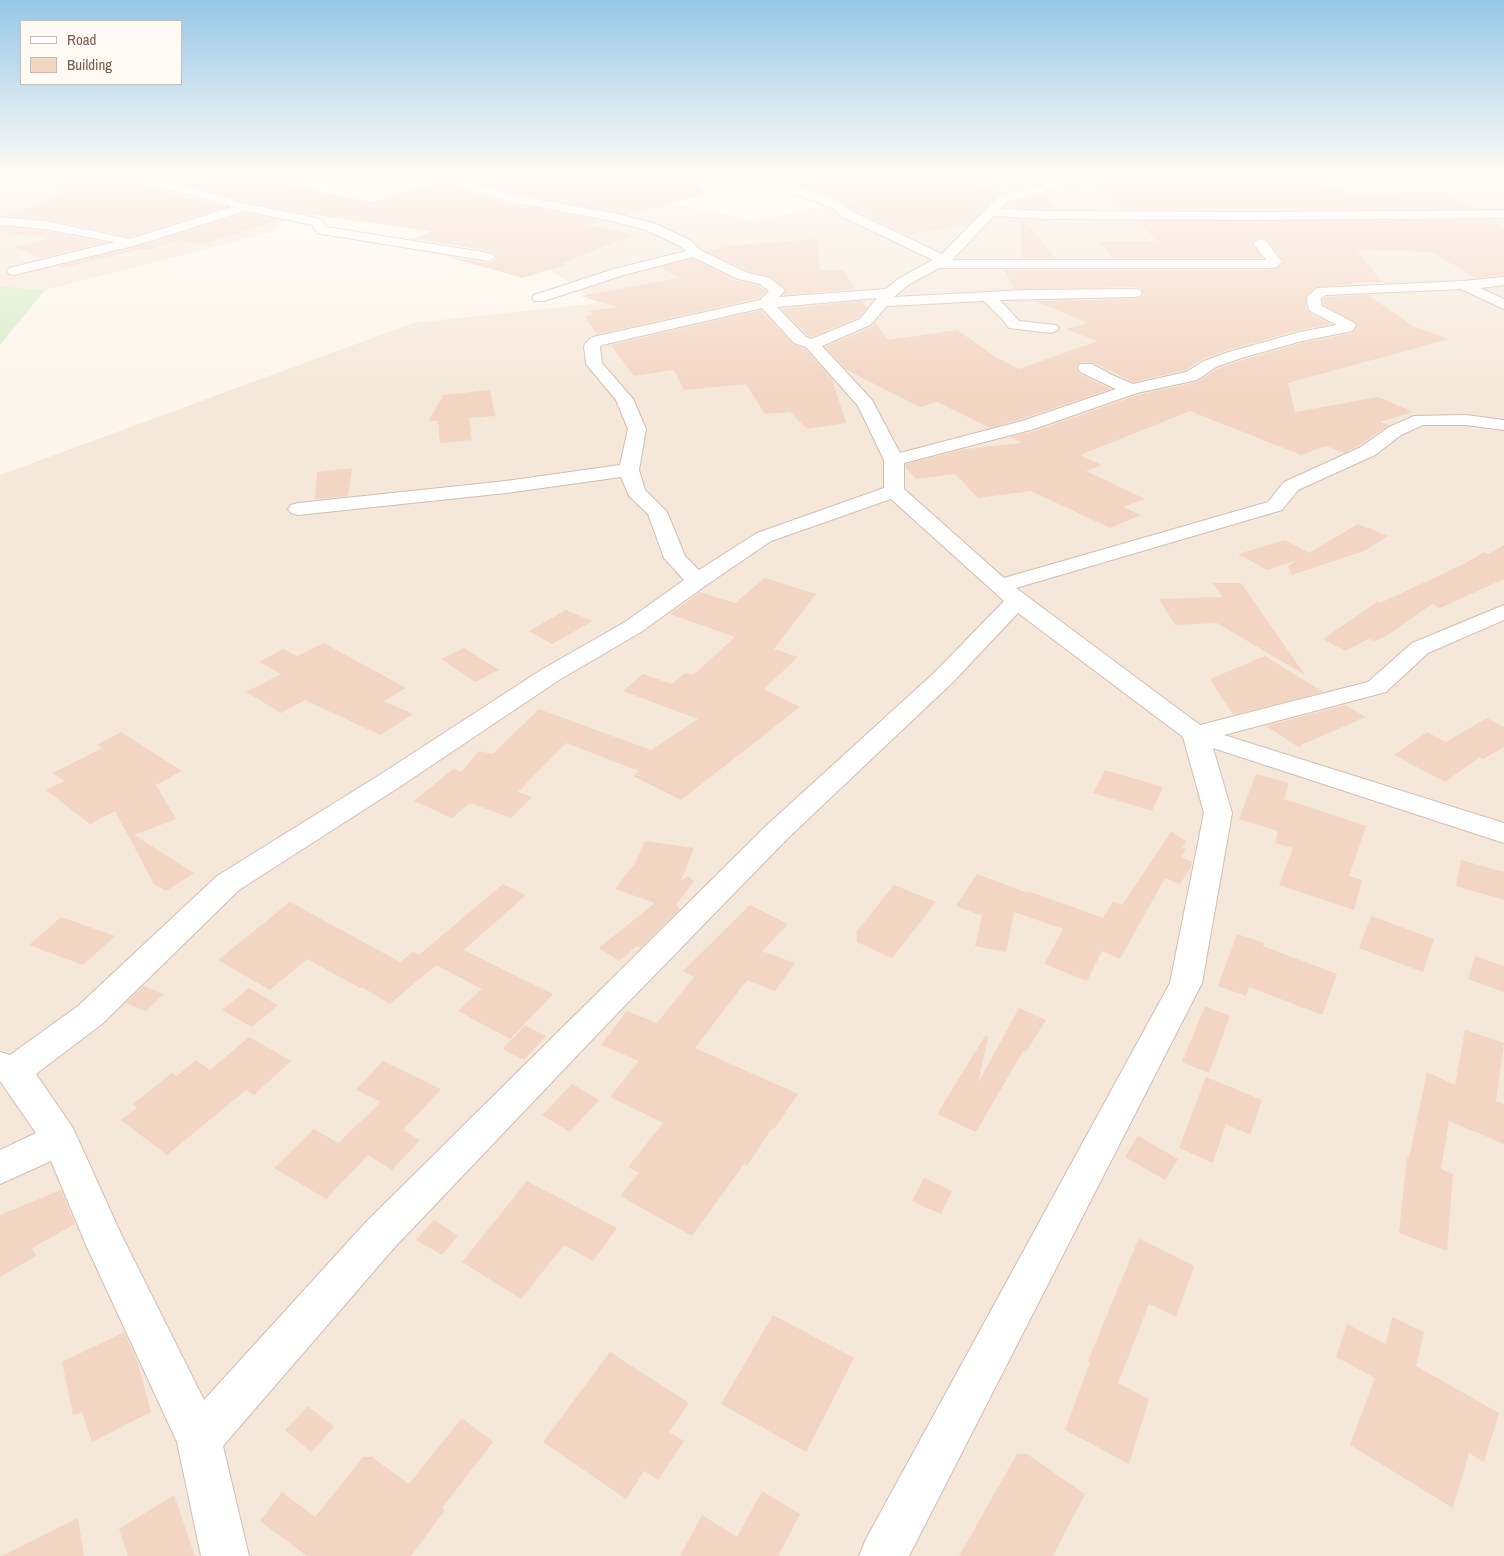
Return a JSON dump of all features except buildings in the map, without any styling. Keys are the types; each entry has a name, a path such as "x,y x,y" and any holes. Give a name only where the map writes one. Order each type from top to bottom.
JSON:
{"street":[{"path":"14,271 117,246"},
{"path":"419,246 490,257"},
{"path":"687,246 695,254 743,276 765,281 778,290 765,303"},
{"path":"908,246 940,262 1272,264 1275,262 1262,246"},
{"path":"812,344 865,322 903,282 940,262 956,246"},
{"path":"539,298 619,272 695,254"},
{"path":"894,460 1028,424 1132,389 1190,376 1210,364 1235,355 1300,337 1347,328 1348,325 1315,308 1314,297 1322,291 1462,285 1504,281"},
{"path":"1462,285 1504,305"},
{"path":"697,581 675,558 658,512 636,492 629,470 637,429 624,399 594,364 592,346 597,341 765,303 887,298 1135,294"},
{"path":"987,296 1009,317 1014,325 1050,328"},
{"path":"765,303 800,340 812,344 866,404 894,460 894,491 1008,594 1195,734 1504,834"},
{"path":"1086,368 1106,379 1132,389"},
{"path":"199,1439 380,1235 582,1027 777,832 944,677 1008,594 1275,506 1291,486 1368,451 1395,431 1420,420 1466,420 1504,425"},
{"path":"298,509 506,487 629,470"},
{"path":"225,1556 199,1439 106,1244 60,1139 7,1069 90,1015 228,883 391,780 550,675 633,627 697,581 764,537 894,491"},
{"path":"1195,734 1377,687 1420,648 1504,612"},
{"path":"883,1556 1186,983 1218,813 1195,734"},
{"path":"0,1168 60,1139"}],"shaded area":[{"path":"0,246 219,246 45,290 0,286"},
{"path":"497,246 1504,246 1504,1556 0,1556 0,475 413,323 598,303 551,271"}],"green space":[{"path":"0,286 45,290 0,345"}]}
